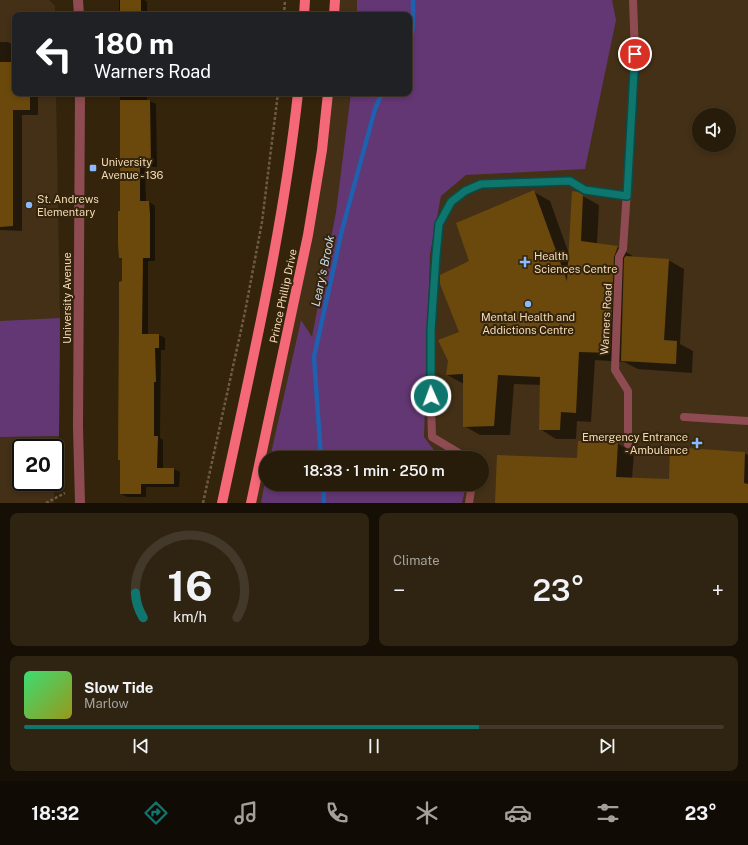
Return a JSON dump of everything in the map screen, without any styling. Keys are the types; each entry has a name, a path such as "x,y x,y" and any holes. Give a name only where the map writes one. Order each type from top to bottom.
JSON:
{"main road":[{"path":"304,12 305,0"},
{"path":"334,12 335,0"},
{"name":"Prince Phillip Drive","path":"222,503 264,308 283,206 298,96"},
{"name":"Prince Phillip Drive","path":"251,503 310,228 322,150 328,96"}],"street":[{"path":"78,0 79,12"},
{"name":"University Avenue","path":"80,96 78,427 80,503"}],"lane":[{"name":"Warners Road","path":"628,444 628,391 614,370 620,257 623,249 627,196 635,54 632,0"},
{"path":"455,451 432,437 430,361 439,224 451,202 465,191 481,184 570,181 585,190 627,196"},
{"path":"684,417 748,421"},
{"path":"468,503 471,491"}],"path":[{"path":"284,12 285,0"},
{"path":"203,503 245,312 262,222 278,96"},
{"path":"46,503 65,494"}],"shaded area":[{"name":"St. Andrews Elementary","path":"0,0 49,0 55,6 55,12 12,12 12,96 56,96 60,318 59,439 12,439 12,491 54,491 54,503 0,503"},
{"name":"Health Sciences Centre","path":"335,0 748,0 748,503 251,503 259,466 259,491 489,491 489,451 262,451 297,288 327,96 412,96 412,12 333,12"},
{"path":"357,0 612,0 616,20 585,169 466,175 441,196 430,254 424,437 435,451 272,451 301,320 312,337 336,212 351,96 412,96 412,12 357,12"},
{"path":"60,318 59,436 0,437 0,321"},
{"path":"263,491 465,491 462,503 261,503"}],"building":[{"path":"120,0 141,0 141,12 120,12"},
{"path":"0,62 12,62 12,96 30,96 30,110 13,110 13,226 0,227"},
{"path":"120,100 150,100 151,164 140,164 140,201 149,201 150,214 150,258 143,258 142,334 159,334 159,348 155,348 156,382 154,382 154,436 158,436 157,468 174,468 174,484 141,484 141,494 120,494 120,460 118,460 119,282 122,281 122,258 119,258 118,244 118,211 120,211"},
{"name":"Mental Health and Addictions Centre","path":"534,190 567,281 572,191 583,195 581,241 618,246 614,257 610,353 579,352 576,413 561,412 560,430 539,430 540,377 498,375 494,426 463,427 463,374 446,375 448,361 438,340 459,332 440,284 440,275 469,261 456,223"},
{"name":"Health Sciences Centre","path":"626,256 669,259 664,340 677,341 676,364 621,361 624,258"},
{"path":"578,441 618,442 616,477 669,479 670,447 745,452 744,483 748,484 748,503 495,503 497,455 577,458"}],"waterway":[{"name":"Leary's Brook","path":"412,31 413,0"},
{"name":"Leary's Brook","path":"321,451 314,357 342,230 375,109 381,96"},
{"name":"Leary's Brook","path":"323,491 324,503"}],"place":[{"name":"University Avenue - 136","path":"93,168"},
{"name":"St. Andrews Elementary","path":"29,205"},
{"name":"Health Sciences Centre","path":"525,262"},
{"name":"Mental Health and Addictions Centre","path":"528,304"},
{"name":"Emergency Entrance - Ambulance","path":"697,443"}],"route":[{"path":"431,396 431,330 439,224 451,202 465,191 481,184 570,181 585,190 627,196 635,54"}]}
